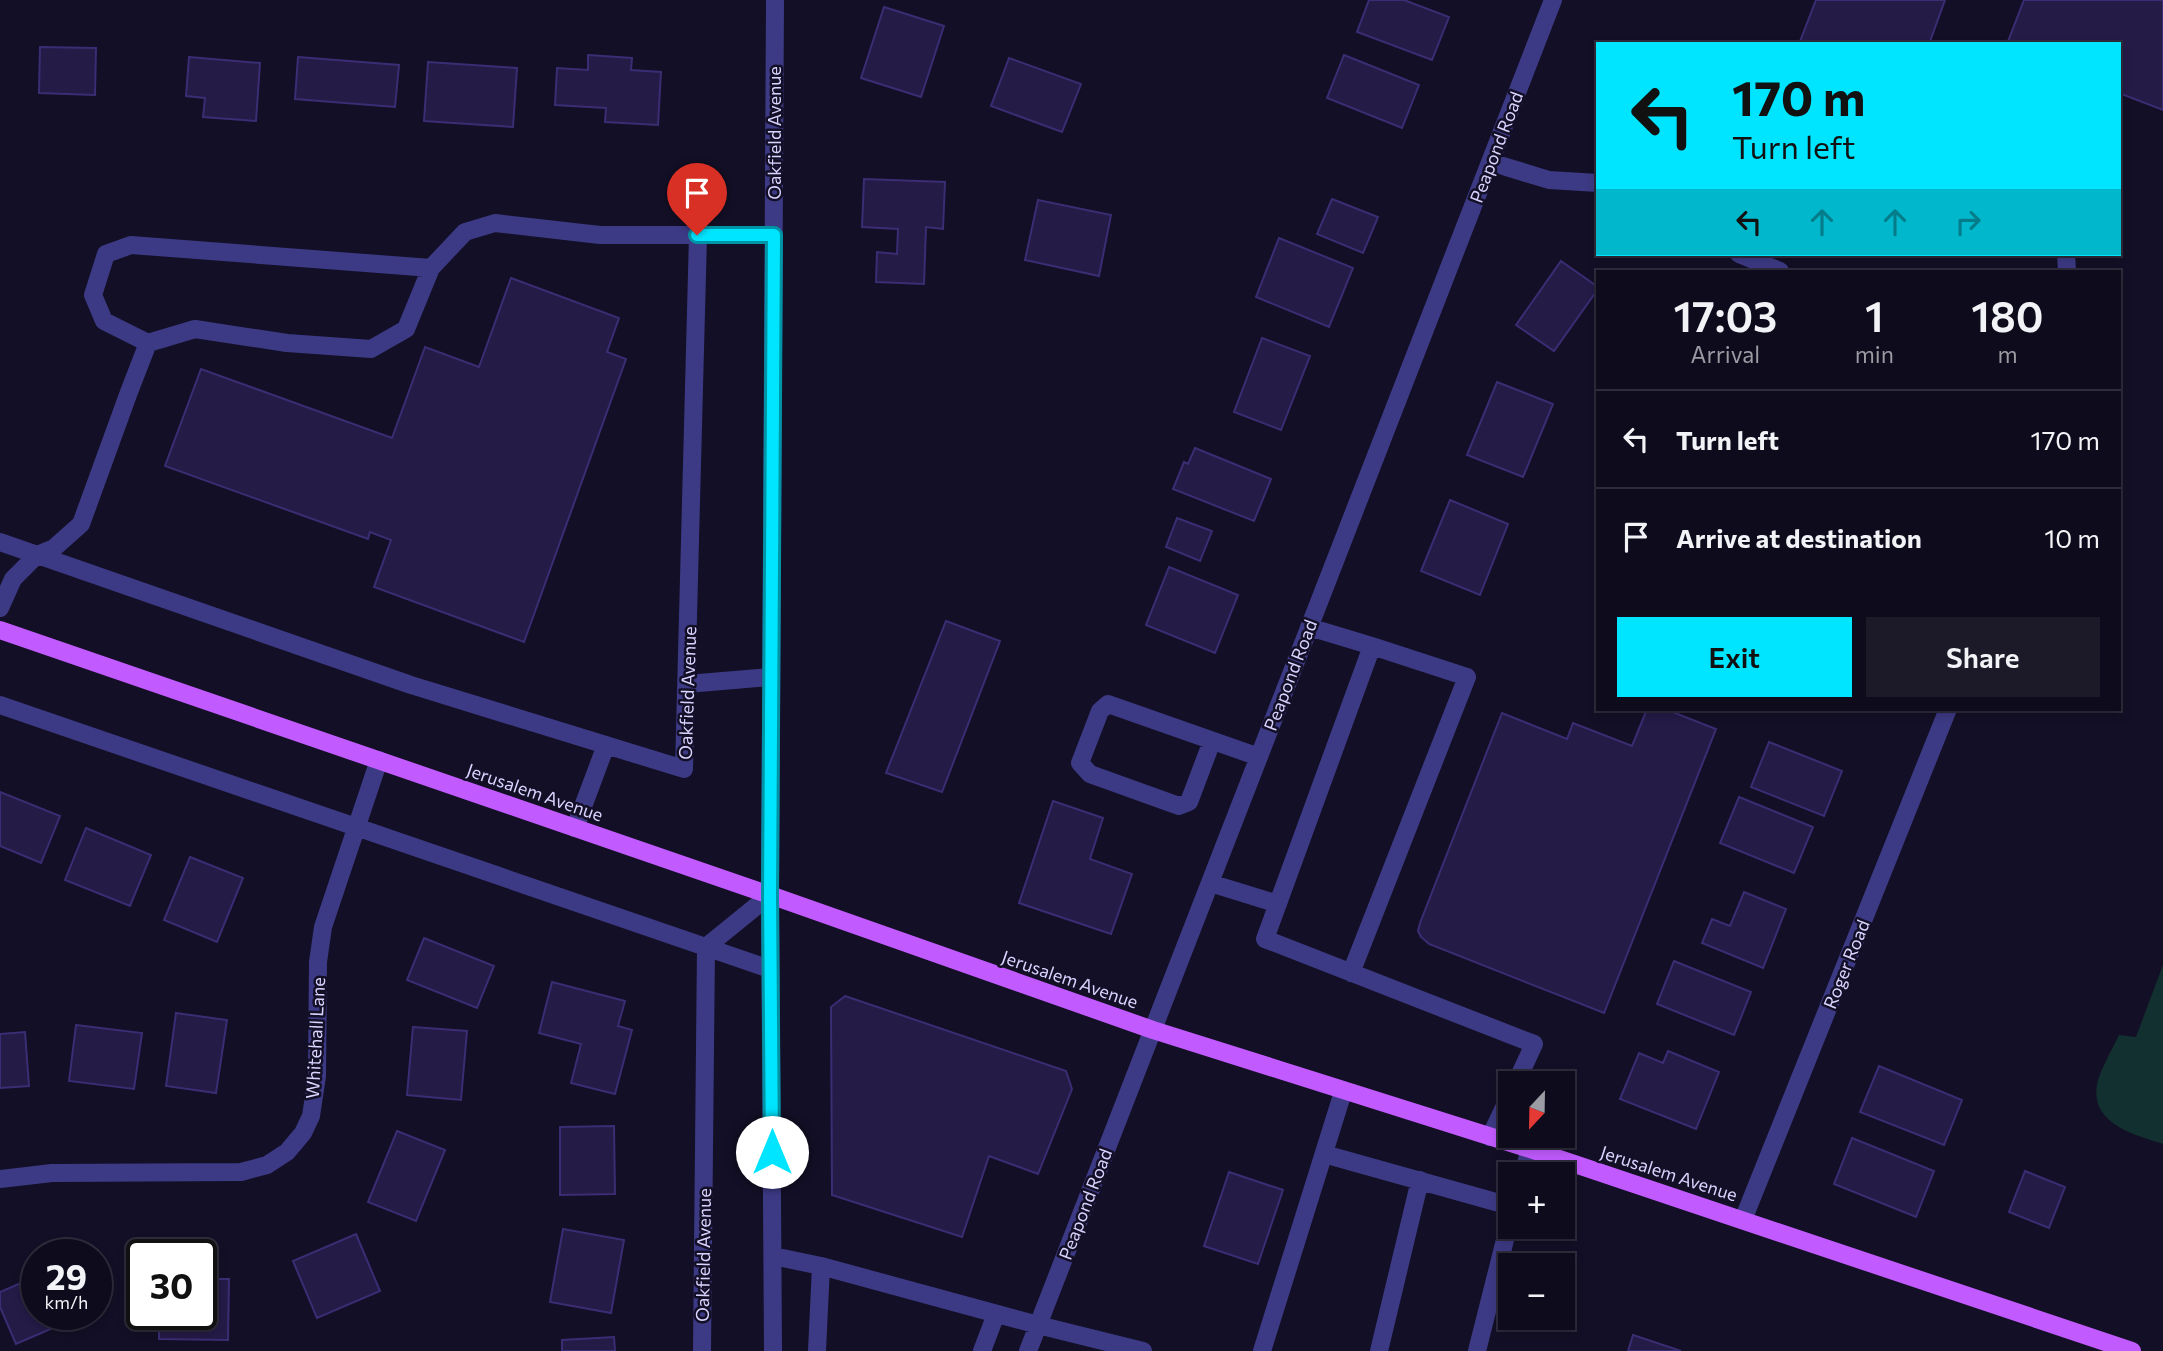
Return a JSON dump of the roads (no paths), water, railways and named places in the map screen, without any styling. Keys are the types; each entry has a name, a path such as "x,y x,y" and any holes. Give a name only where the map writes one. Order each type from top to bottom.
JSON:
{"main road":[{"name":"Jerusalem Avenue","path":"0,630 1153,1030 1530,1149 2132,1351"}],"street":[{"name":"Oakfield Avenue","path":"773,1351 770,895 775,0"},
{"name":"Peapond Road","path":"1028,1351 1553,0"},
{"path":"1490,162 1549,180 1596,183"},
{"name":"Oakfield Avenue","path":"606,745 684,769 699,197"},
{"path":"431,268 131,245 106,254 93,295 104,321 148,344 195,329 287,342 372,349 406,329 431,268 465,232 495,223 600,235 774,235"},
{"path":"1744,256 1778,270"},
{"path":"0,608 13,579 37,555 54,548 81,524 148,344"},
{"path":"0,542 411,685 606,745 575,828"},
{"path":"1309,627 1467,677 1351,973"},
{"path":"1372,646 1265,939 1534,1044 1522,1071"},
{"path":"687,684 771,677"},
{"path":"1212,741 1189,802 1179,806 1090,774 1080,762 1100,711 1108,704 1259,757"},
{"path":"0,705 770,969"},
{"name":"Roger Road","path":"1743,1220 1947,711"},
{"name":"Whitehall Lane","path":"0,1179 52,1173 242,1172 267,1165 287,1152 303,1133 311,1116 317,1076 318,962 323,927 379,760"},
{"path":"1210,883 1278,904"},
{"path":"706,947 770,895"},
{"name":"Oakfield Avenue","path":"702,1351 706,947"},
{"path":"1262,1351 1343,1091"},
{"path":"1490,1137 1498,1120"},
{"path":"1526,1162 1530,1149"},
{"path":"1324,1154 1498,1203"},
{"path":"1379,1351 1420,1180"},
{"path":"1477,1351 1505,1239"},
{"path":"773,1256 821,1266 1143,1351"},
{"path":"817,1351 821,1266"},
{"path":"982,1351 996,1314"}]}
